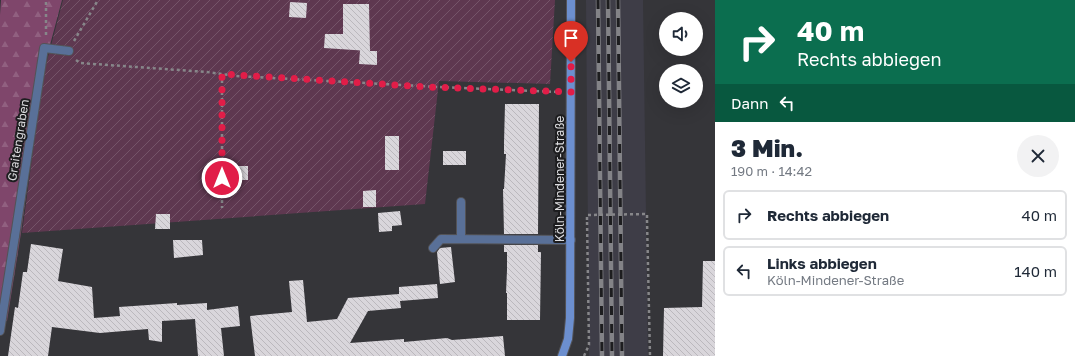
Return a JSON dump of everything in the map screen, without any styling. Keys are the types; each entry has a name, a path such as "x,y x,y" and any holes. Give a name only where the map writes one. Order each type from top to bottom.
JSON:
{"street":[{"name":"Köln-Mindener-Straße","path":"562,356 569,333 571,240 570,0"},
{"path":"44,48 69,51"},
{"name":"Graitengraben","path":"0,331 44,48"},
{"path":"461,202 461,239"},
{"path":"433,248 441,239 571,240"}],"path":[{"path":"44,48 46,32 46,0"},
{"path":"98,0 69,51 73,58 80,63 222,74 428,87 571,92"},
{"path":"222,74 222,208"},
{"path":"584,356 588,345 587,215 647,214 650,356"}],"shaded area":[{"path":"63,0 555,0 550,84 439,81 425,204 22,233 43,76"},
{"path":"586,0 643,0 648,356 589,356"}],"green space":[{"path":"1,0 62,0 42,75 21,233 7,321 0,320"}],"building":[{"path":"290,2 307,3 306,18 289,17"},
{"path":"343,4 369,4 370,51 377,51 377,65 359,64 360,50 324,48 325,34 343,34"},
{"path":"505,104 539,104 538,234 504,234 503,189 506,154 504,154"},
{"path":"385,136 399,136 399,170 385,170"},
{"path":"443,151 466,151 466,165 443,165"},
{"path":"235,166 248,166 248,180 234,180"},
{"path":"376,190 376,207 363,207 363,191"},
{"path":"400,211 402,225 392,226 392,231 379,232 378,213"},
{"path":"156,214 170,214 170,229 155,229"},
{"path":"173,240 202,240 203,255 174,258"},
{"path":"31,244 63,249 58,281 92,287 94,318 120,316 119,307 177,303 177,305 207,303 207,310 238,306 240,326 221,328 224,356 198,356 195,319 162,321 162,342 149,340 148,329 100,333 52,327 48,356 8,356 15,307 18,308 23,272 27,272"},
{"path":"504,245 538,245 538,252 541,252 540,320 507,320 507,252 504,252"},
{"path":"451,247 455,282 440,284 437,252 440,248"},
{"path":"703,261 715,261 715,356 663,356 664,308 702,307"},
{"path":"303,280 307,322 337,319 348,298 399,294 399,287 437,284 438,298 400,301 401,308 368,311 350,343 404,339 404,342 447,338 452,340 503,336 505,356 255,356 250,316 292,312 289,281"}],"railway":[{"path":"598,0 602,356"},
{"path":"608,0 612,356"},
{"path":"618,0 622,356"}],"route":[{"path":"222,178 222,74 428,87 571,92 571,62"}]}
